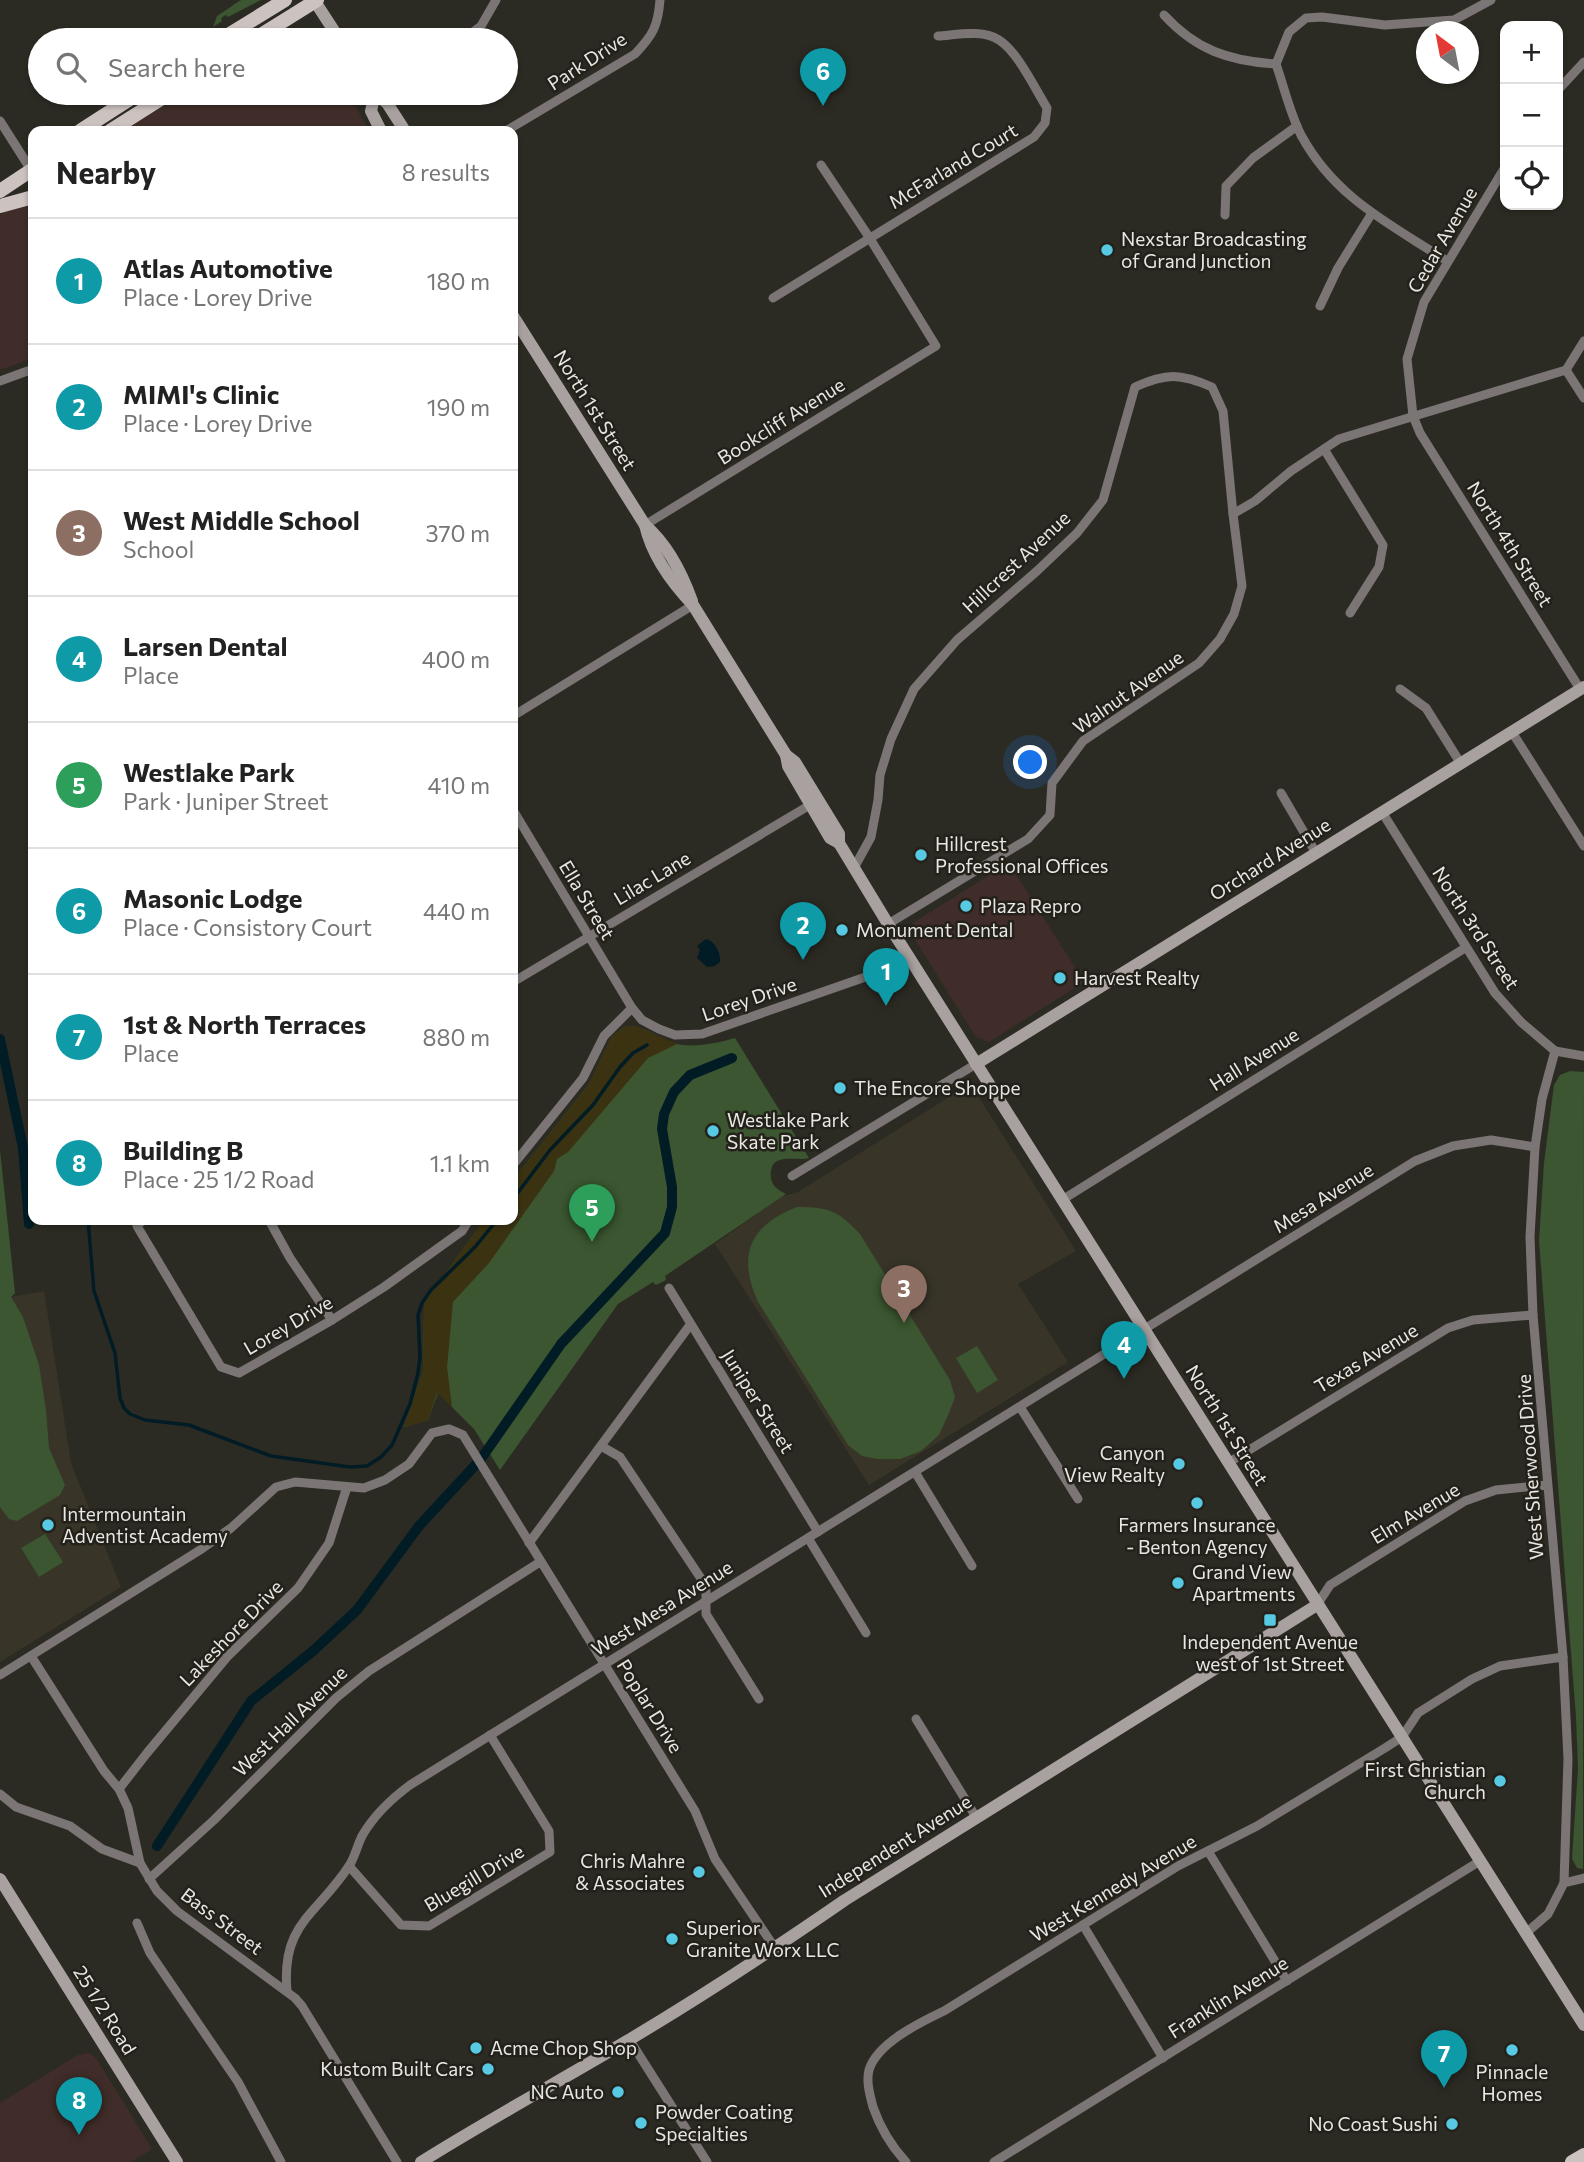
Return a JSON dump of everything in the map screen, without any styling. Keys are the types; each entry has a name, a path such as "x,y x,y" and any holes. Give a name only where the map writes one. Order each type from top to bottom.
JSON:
{"main road":[{"path":"240,28 285,0"},
{"path":"272,28 316,0 333,28"},
{"path":"88,126 120,105"},
{"path":"118,126 151,105"},
{"path":"372,105 371,111 378,126"},
{"path":"388,105 402,126"},
{"path":"0,191 28,174"},
{"path":"0,206 28,198"},
{"name":"North 1st Street","path":"518,324 645,525 659,538 685,580 693,605 786,755 795,762 839,834 839,843"},
{"name":"Orchard Avenue","path":"976,1064 1582,688"},
{"name":"North 1st Street","path":"786,755 788,766 830,838 839,843 1144,1331 1584,2025"},
{"name":"Independent Avenue","path":"421,2162 503,2111 629,2039 976,1817 1317,1605"},
{"name":"25 1/2 Road","path":"0,1879 177,2162"},
{"path":"1572,2162 1584,2155"}],"street":[{"path":"478,28 496,0"},
{"name":"Park Drive","path":"515,126 635,54 657,25 660,0"},
{"path":"1447,261 1372,213 1339,188 1318,163 1297,126 1276,64 1289,32 1306,18 1322,17 1385,25 1454,20 1491,0"},
{"path":"1164,15 1180,33 1214,52 1245,62 1276,64"},
{"name":"McFarland Court","path":"774,298 1034,137 1045,123 1047,108 1014,56 998,39 979,34 938,36"},
{"path":"1563,85 1584,62"},
{"path":"0,121 28,163"},
{"path":"1225,215 1226,186 1253,158 1297,126"},
{"path":"821,165 869,237"},
{"name":"Cedar Avenue","path":"1413,416 1407,359 1424,302 1500,175"},
{"path":"1320,306 1338,268 1372,213"},
{"name":"Bookcliff Avenue","path":"645,525 936,346 869,237"},
{"path":"1233,514 1339,439 1566,370 1584,341"},
{"path":"1566,370 1584,398"},
{"path":"0,381 28,371"},
{"name":"Hillcrest Avenue","path":"854,868 871,837 880,775 891,739 914,689 957,640 1077,533 1103,500 1135,387 1160,376 1192,378 1212,387 1223,411 1233,514"},
{"name":"North 4th Street","path":"1413,416 1420,433 1582,688"},
{"path":"1324,449 1383,545 1379,567 1350,614"},
{"name":"Walnut Avenue","path":"888,924 1028,839 1050,815 1052,783 1083,741 1199,663 1220,639 1234,614 1242,586 1233,514"},
{"path":"518,713 693,605"},
{"path":"1400,689 1426,708 1461,764"},
{"path":"1512,732 1584,846"},
{"path":"1281,793 1316,853"},
{"name":"Lilac Lane","path":"518,979 810,805"},
{"name":"North 3rd Street","path":"1382,812 1495,993 1521,1022 1555,1051"},
{"name":"Ella Street","path":"518,818 632,1008"},
{"name":"Hall Avenue","path":"1062,1200 1465,948"},
{"name":"Lorey Drive","path":"632,1008 642,1020 659,1029 676,1035 702,1034 877,973 909,957"},
{"path":"518,1160 583,1078 604,1036 632,1008"},
{"path":"1555,1051 1584,1056"},
{"name":"West Sherwood Drive","path":"1555,1051 1542,1099 1535,1146 1530,1237 1533,1315 1563,1657 1568,1759 1564,1882"},
{"path":"792,1176 976,1064"},
{"name":"Mesa Avenue","path":"1144,1331 1415,1161 1453,1146 1491,1140 1535,1146"},
{"name":"Lorey Drive","path":"141,1225 221,1367 239,1373 384,1287 461,1231 465,1225"},
{"path":"272,1225 290,1258 332,1320"},
{"name":"Juniper Street","path":"668,1288 818,1532"},
{"name":"Texas Avenue","path":"1228,1463 1448,1328 1473,1320 1533,1315"},
{"path":"529,1543 690,1325"},
{"name":"West Mesa Avenue","path":"286,1991 285,1971 289,1944 303,1921 349,1866 362,1836 375,1816 391,1799 1144,1331"},
{"path":"1020,1407 1078,1499"},
{"name":"Poplar Drive","path":"346,1487 364,1488 385,1480 409,1464 432,1433 449,1429 463,1435 695,1811 715,1859 775,1948"},
{"path":"601,1446 620,1457 706,1586 706,1614 759,1699"},
{"path":"915,1472 972,1566"},
{"path":"0,1675 200,1550 231,1528 276,1487 295,1482 346,1487"},
{"name":"Elm Avenue","path":"1317,1605 1330,1585 1465,1501 1496,1490 1548,1485"},
{"name":"Lakeshore Drive","path":"119,1789 227,1657 298,1588 329,1543 346,1487"},
{"path":"808,1538 866,1633"},
{"name":"West Hall Avenue","path":"149,1879 214,1820 336,1698 369,1671 540,1562"},
{"name":"Bass Street","path":"31,1656 104,1771 119,1789 128,1808 140,1863 157,1891 177,1912 286,1991 302,2006 397,2162"},
{"name":"West Kennedy Avenue","path":"906,2162 896,2152 878,2121 869,2091 869,2069 881,2052 904,2032 944,2011 1178,1866 1257,1826 1402,1737 1419,1713 1472,1679 1500,1666 1563,1657"},
{"path":"916,1719 976,1817"},
{"name":"Bluegill Drive","path":"349,1866 401,1925 429,1926 550,1852 550,1831 490,1735"},
{"path":"0,1794 16,1807 70,1826 102,1849 140,1863"},
{"path":"1208,1851 1287,1981"},
{"name":"Franklin Avenue","path":"994,2162 1480,1861"},
{"path":"1526,1933 1548,1914 1564,1882 1584,1878"},
{"path":"137,1923 150,1953 238,2082 281,2162"},
{"path":"1083,1925 1163,2058"},
{"path":"629,2039 707,2162"}],"shaded area":[{"path":"166,105 355,105 366,126 130,126"},
{"path":"28,196 28,360 0,370 0,215"},
{"path":"1009,863 1084,982 989,1042 976,1037 911,933 913,923"},
{"path":"962,1089 970,1089 978,1096 1076,1251 1018,1284 1068,1362 869,1485 715,1244 781,1197 798,1192"},
{"name":"Intermountain Adventist Academy","path":"44,1291 71,1463 121,1587 0,1662 0,1303 11,1297"},
{"path":"89,2053 96,2058 152,2149 131,2162 0,2162 0,2103 78,2055"}],"green space":[{"path":"241,0 261,0 228,17 226,15 213,27 217,16"},
{"path":"626,1026 633,1026 681,1045 704,1045 735,1038 809,1158 779,1160 771,1169 772,1181 776,1188 786,1194 665,1276 666,1280 656,1285 653,1282 618,1304 500,1470 474,1429 438,1393 428,1420 404,1427 423,1371 424,1303 480,1225 518,1225 518,1174 589,1084 612,1036"},
{"path":"1570,1071 1584,1072 1583,1869 1577,1868 1572,1859 1578,1768 1576,1717 1539,1241 1544,1163 1554,1085 1560,1075"},
{"path":"0,1150 15,1293 11,1297 23,1317 39,1365 49,1448 65,1485 60,1495 17,1521 9,1519 0,1507"},
{"path":"797,1207 833,1212 860,1234 950,1380 955,1397 949,1413 939,1435 921,1451 900,1459 877,1459 862,1456 848,1445 758,1302 748,1270 748,1256 752,1244 768,1223"},
{"path":"977,1346 998,1380 977,1393 956,1358"},
{"path":"45,1534 63,1562 39,1577 21,1548"}],"sand":[{"path":"626,1026 636,1026 677,1044 648,1058 568,1152 557,1159 554,1171 518,1222 518,1174 589,1084 612,1036"},
{"path":"480,1225 516,1225 489,1263 453,1302 447,1367 452,1407 437,1393 428,1420 404,1427 423,1371 424,1303"}],"water":[{"path":"706,939 715,945 718,951 720,962 715,966 707,967 697,958 700,950 697,946"}],"waterway":[{"path":"0,1039 23,1148 28,1211"},
{"path":"518,1192 550,1150 593,1105 620,1067 633,1053 647,1045"},
{"path":"157,1846 251,1701 313,1651 357,1610 419,1526 481,1459 561,1344 665,1233 672,1207 672,1187 662,1129 664,1114 674,1092 690,1075 732,1058"},
{"path":"88,1225 94,1291 115,1353 120,1398 130,1414 145,1420 189,1425 271,1456 350,1467 367,1466 381,1457 392,1445 410,1404 418,1373 418,1315 422,1303 493,1225"}],"place":[{"name":"Masonic Lodge","path":"823,106"},
{"name":"Nexstar Broadcasting of Grand Junction","path":"1107,250"},
{"name":"Hillcrest Professional Offices","path":"921,855"},
{"name":"Plaza Repro","path":"966,906"},
{"name":"Monument Dental","path":"842,930"},
{"name":"MIMI's Clinic","path":"803,960"},
{"name":"Harvest Realty","path":"1060,978"},
{"name":"Atlas Automotive","path":"886,1006"},
{"name":"The Encore Shoppe","path":"840,1088"},
{"name":"Westlake Park Skate Park","path":"713,1131"},
{"name":"Westlake Park","path":"592,1242"},
{"name":"West Middle School","path":"904,1323"},
{"name":"Larsen Dental","path":"1124,1379"},
{"name":"Canyon View Realty","path":"1179,1464"},
{"name":"Farmers Insurance - Benton Agency","path":"1197,1503"},
{"name":"Intermountain Adventist Academy","path":"48,1525"},
{"name":"Grand View Apartments","path":"1178,1583"},
{"name":"Independent Avenue west of 1st Street","path":"1270,1620"},
{"name":"First Christian Church","path":"1500,1781"},
{"name":"Chris Mahre & Associates","path":"699,1872"},
{"name":"Superior Granite Worx LLC","path":"672,1939"},
{"name":"Acme Chop Shop","path":"476,2048"},
{"name":"Pinnacle Homes","path":"1512,2050"},
{"name":"Kustom Built Cars","path":"488,2069"},
{"name":"1st & North Terraces","path":"1444,2088"},
{"name":"NC Auto","path":"618,2092"},
{"name":"Powder Coating Specialties","path":"641,2123"},
{"name":"No Coast Sushi","path":"1452,2124"},
{"name":"Building B","path":"79,2135"}]}
